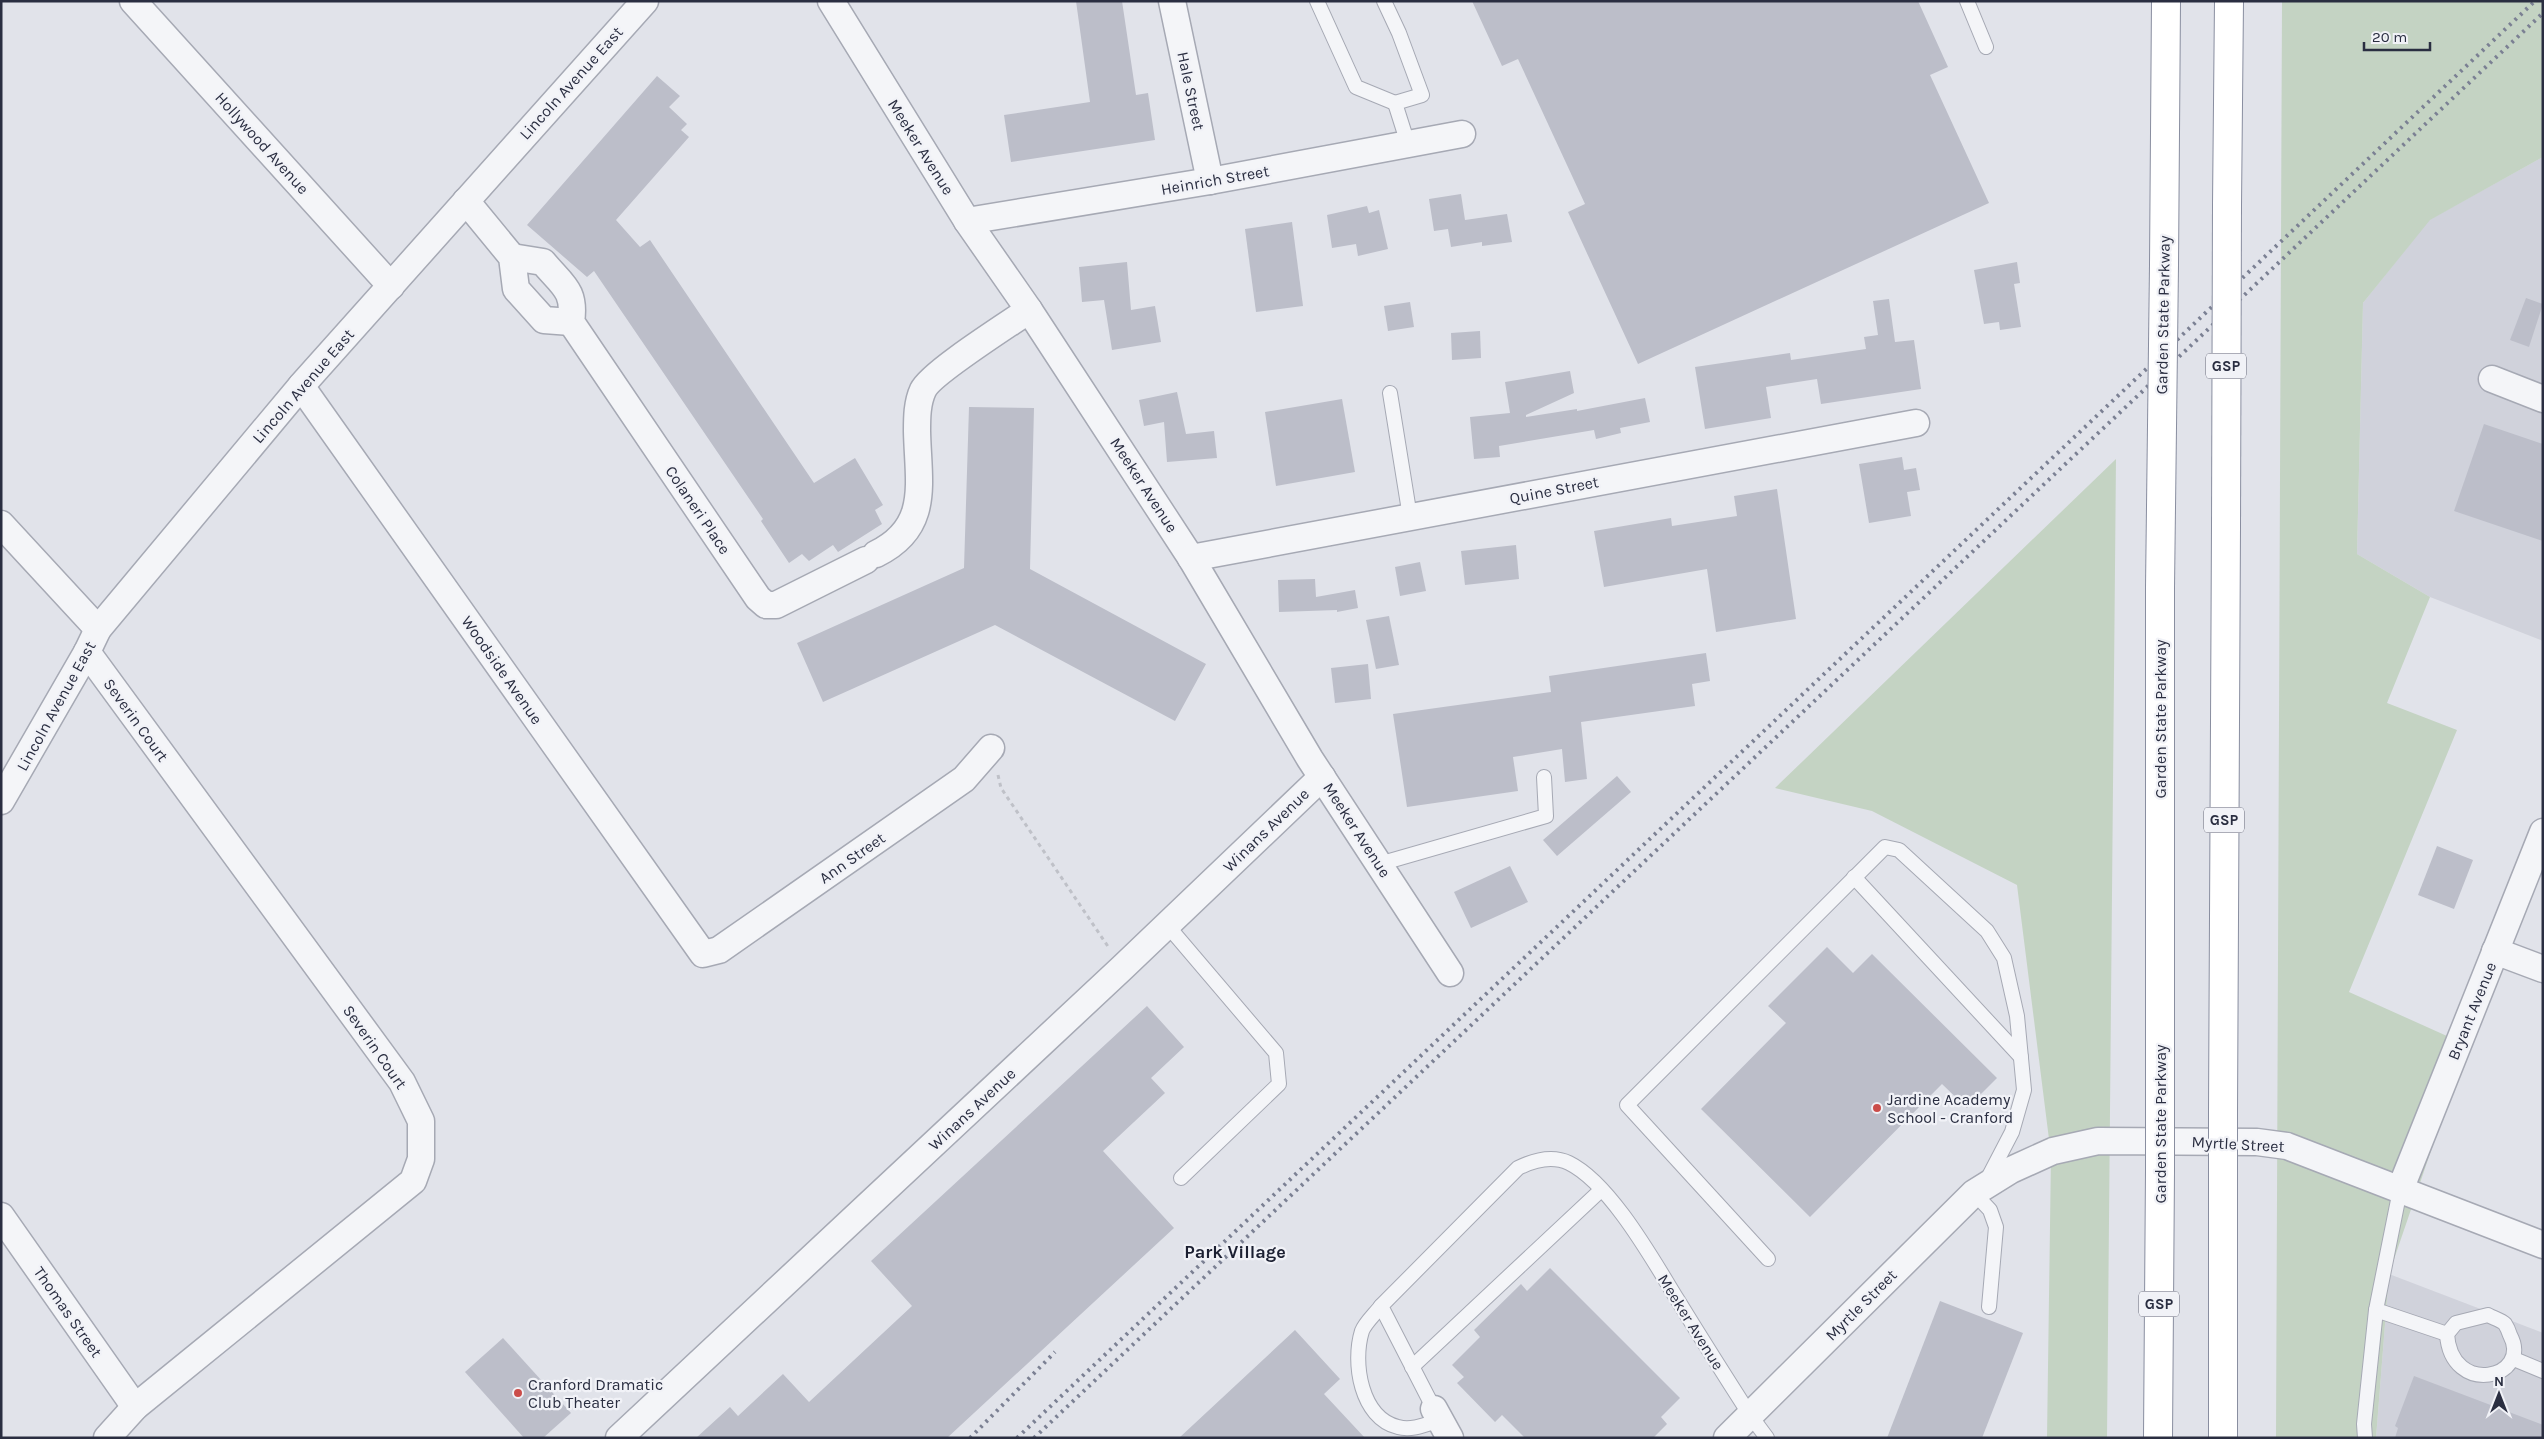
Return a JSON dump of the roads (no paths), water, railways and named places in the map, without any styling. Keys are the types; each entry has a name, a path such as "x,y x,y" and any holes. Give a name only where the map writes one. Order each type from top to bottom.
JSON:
{"highway":[{"name":"Garden State Parkway","path":"2158,1438 2160,588 2166,1"},
{"name":"GSP","path":"2223,1438 2229,1"}],"street":[{"name":"Hollywood Avenue","path":"133,1 391,286"},
{"name":"Lincoln Avenue East","path":"1,801 87,652 98,629 301,386 645,1"},
{"name":"Meeker Avenue","path":"831,1 967,221 1029,310 1191,558 1322,777 1450,974"},
{"name":"Hale Street","path":"1172,1 1210,181"},
{"name":"Heinrich Street","path":"967,221 1210,181 1462,134"},
{"path":"466,201 512,257 516,289 544,320 570,322 573,304 570,294 543,262 512,257"},
{"name":"Colaneri Place","path":"570,322 758,598 766,605 776,605 893,545 909,529 918,505 916,413 923,389 936,376 1029,310"},
{"path":"2492,379 2543,399"},
{"name":"Woodside Avenue","path":"301,386 703,954"},
{"name":"Quine Street","path":"1191,558 1916,423"},
{"path":"1,524 98,629"},
{"name":"Severin Court","path":"87,652 402,1082 421,1121 420,1159 413,1181 135,1408 107,1438"},
{"name":"Ann Street","path":"703,954 720,950 964,779 990,748"},
{"name":"Winans Avenue","path":"619,1438 1122,968 1322,777"},
{"name":"Bryant Avenue","path":"2400,1190 2543,832"},
{"path":"2496,951 2543,969"},
{"name":"Myrtle Street","path":"1727,1438 1979,1190 2012,1170 2053,1151 2083,1144 2116,1141 2257,1142 2287,1146 2543,1245"},
{"name":"Thomas Street","path":"1,1216 135,1408"}],"lane":[{"path":"1317,1 1356,87 1395,103 1422,95 1399,33 1384,1"},
{"path":"1967,1 1986,48"},
{"path":"1395,103 1408,144"},
{"path":"1390,393 1410,517"},
{"path":"1379,864 1546,816 1544,777"},
{"path":"1768,1259 1627,1105 1885,847 1899,850 1987,930 2004,958 2017,1016 2024,1090 2012,1132 1979,1190 1990,1210 1996,1227 1989,1307"},
{"path":"1854,877 2021,1057"},
{"path":"1166,925 1276,1053 1279,1084 1181,1178"},
{"name":"Meeker Avenue","path":"1442,1422 1414,1428 1398,1427 1380,1418 1369,1404 1363,1390 1357,1359 1363,1330 1381,1306 1518,1168 1534,1160 1548,1159 1567,1162 1586,1173 1633,1228 1750,1415 1767,1438"},
{"path":"1412,1367 1601,1190"},
{"path":"2366,1438 2364,1424 2376,1310 2400,1190"},
{"path":"1381,1306 1442,1422"},
{"path":"2376,1310 2446,1334"},
{"path":"2488,1315 2505,1324 2515,1343 2514,1359 2505,1369 2497,1372 2481,1375 2467,1372 2458,1366 2450,1354 2446,1334 2456,1323 2488,1315"},
{"path":"2514,1359 2543,1370"}],"railway":[{"path":"1017,1438 2535,1"},
{"path":"1034,1438 2543,13"},
{"path":"970,1438 1055,1352"}],"place":[{"name":"Jardine Academy School - Cranford","path":"1877,1108"},
{"name":"Cranford Dramatic Club Theater","path":"518,1393"}],"district":[{"name":"Park Village","path":"1235,1252"}]}
